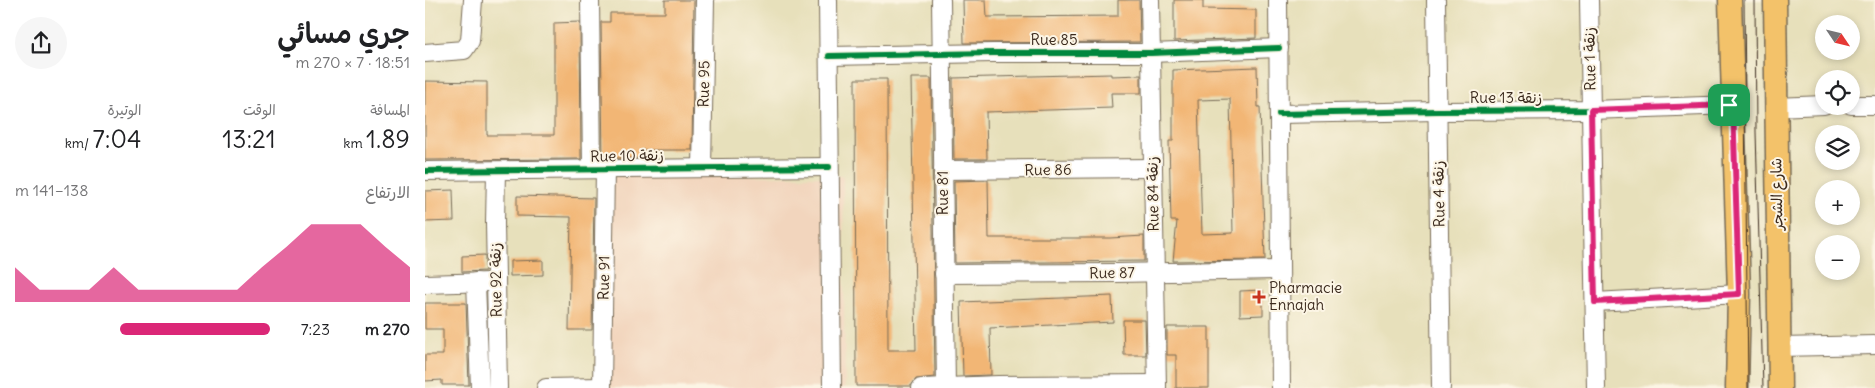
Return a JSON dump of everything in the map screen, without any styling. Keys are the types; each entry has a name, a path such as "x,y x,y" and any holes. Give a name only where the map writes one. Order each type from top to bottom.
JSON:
{"main road":[{"path":"1730,0 1739,294 1737,388"},
{"name":"شارع الشجر","path":"1775,0 1780,388"}],"street":[{"path":"425,54 464,50 470,42 473,0"},
{"name":"Rue 91","path":"589,0 599,168 602,387"},
{"name":"Rue 95","path":"702,168 705,0"},
{"path":"828,0 832,388"},
{"name":"Rue 81","path":"941,0 946,387"},
{"name":"Rue 84 زنقة","path":"1150,0 1157,386"},
{"path":"1278,0 1281,388"},
{"name":"Rue 4 زنقة","path":"1436,0 1441,388"},
{"name":"Rue 1 زنقة","path":"1589,0 1597,388"},
{"name":"Rue 85","path":"829,56 1151,52 1279,48"},
{"name":"Rue 13 زنقة","path":"1279,114 1591,110 1733,105"},
{"path":"1776,107 1815,105"},
{"path":"1860,105 1875,105"},
{"name":"Rue 10 زنقة","path":"425,171 496,172 599,168 829,167"},
{"name":"Rue 86","path":"943,170 1152,168"},
{"name":"Rue 92 زنقة","path":"496,172 498,388"},
{"name":"Rue 87","path":"944,274 1281,270"},
{"name":"Rue 92 زنقة","path":"476,282 480,388"},
{"path":"425,284 497,282"},
{"path":"1595,302 1739,294"},
{"path":"1780,347 1875,345"},
{"path":"921,388 1157,386"},
{"path":"546,388 602,387"}],"shaded area":[{"path":"608,176 843,176 845,388 609,388"}],"building":[{"path":"665,0 694,0 692,150 642,150 642,158 603,158 601,22 610,22 610,13 665,13"},
{"path":"963,0 986,0 987,17 1118,16 1118,0 1139,0 1140,42 964,43"},
{"path":"1174,0 1203,0 1203,9 1256,10 1256,38 1174,41"},
{"path":"580,22 581,159 425,160 425,81 487,82 487,135 554,135 554,23"},
{"path":"1257,67 1265,260 1173,261 1177,221 1171,221 1169,141 1173,141 1173,70","holes":["1230,99 1233,233 1202,234 1198,100"]},
{"path":"1111,74 1111,76 1141,75 1141,93 1111,93 1112,108 986,112 987,159 954,159 953,78"},
{"path":"911,78 931,78 935,377 916,379 911,386 856,386 855,79 887,79 888,350 916,350"},
{"path":"988,180 989,238 1110,238 1144,236 1144,261 955,263 954,181"},
{"path":"453,190 454,221 425,222 425,191"},
{"path":"517,196 594,198 592,330 569,330 571,217 517,216"},
{"path":"485,255 485,271 462,272 462,256"},
{"path":"543,260 543,275 510,276 510,261"},
{"path":"1263,290 1263,315 1240,316 1240,291"},
{"path":"1112,296 1113,322 990,328 991,375 963,376 961,302"},
{"path":"425,303 466,303 469,385 442,385 442,380 425,381 425,355 443,355 443,329 425,329"},
{"path":"1123,320 1145,320 1146,355 1124,355"},
{"path":"1167,327 1209,327 1209,388 1176,388 1176,355 1167,355"}],"tram line":[{"path":"1744,0 1748,388"},
{"path":"1755,0 1756,132 1763,388"}],"cycle path":[{"path":"829,56 1151,53 1279,48"},
{"path":"1279,114 1591,110 1733,105"},
{"path":"425,171 829,167"}],"place":[{"name":"Pharmacie Ennajah","path":"1259,297"}],"route":[{"path":"1729,105 1733,105 1739,294 1595,302 1591,110 1729,105"}]}
